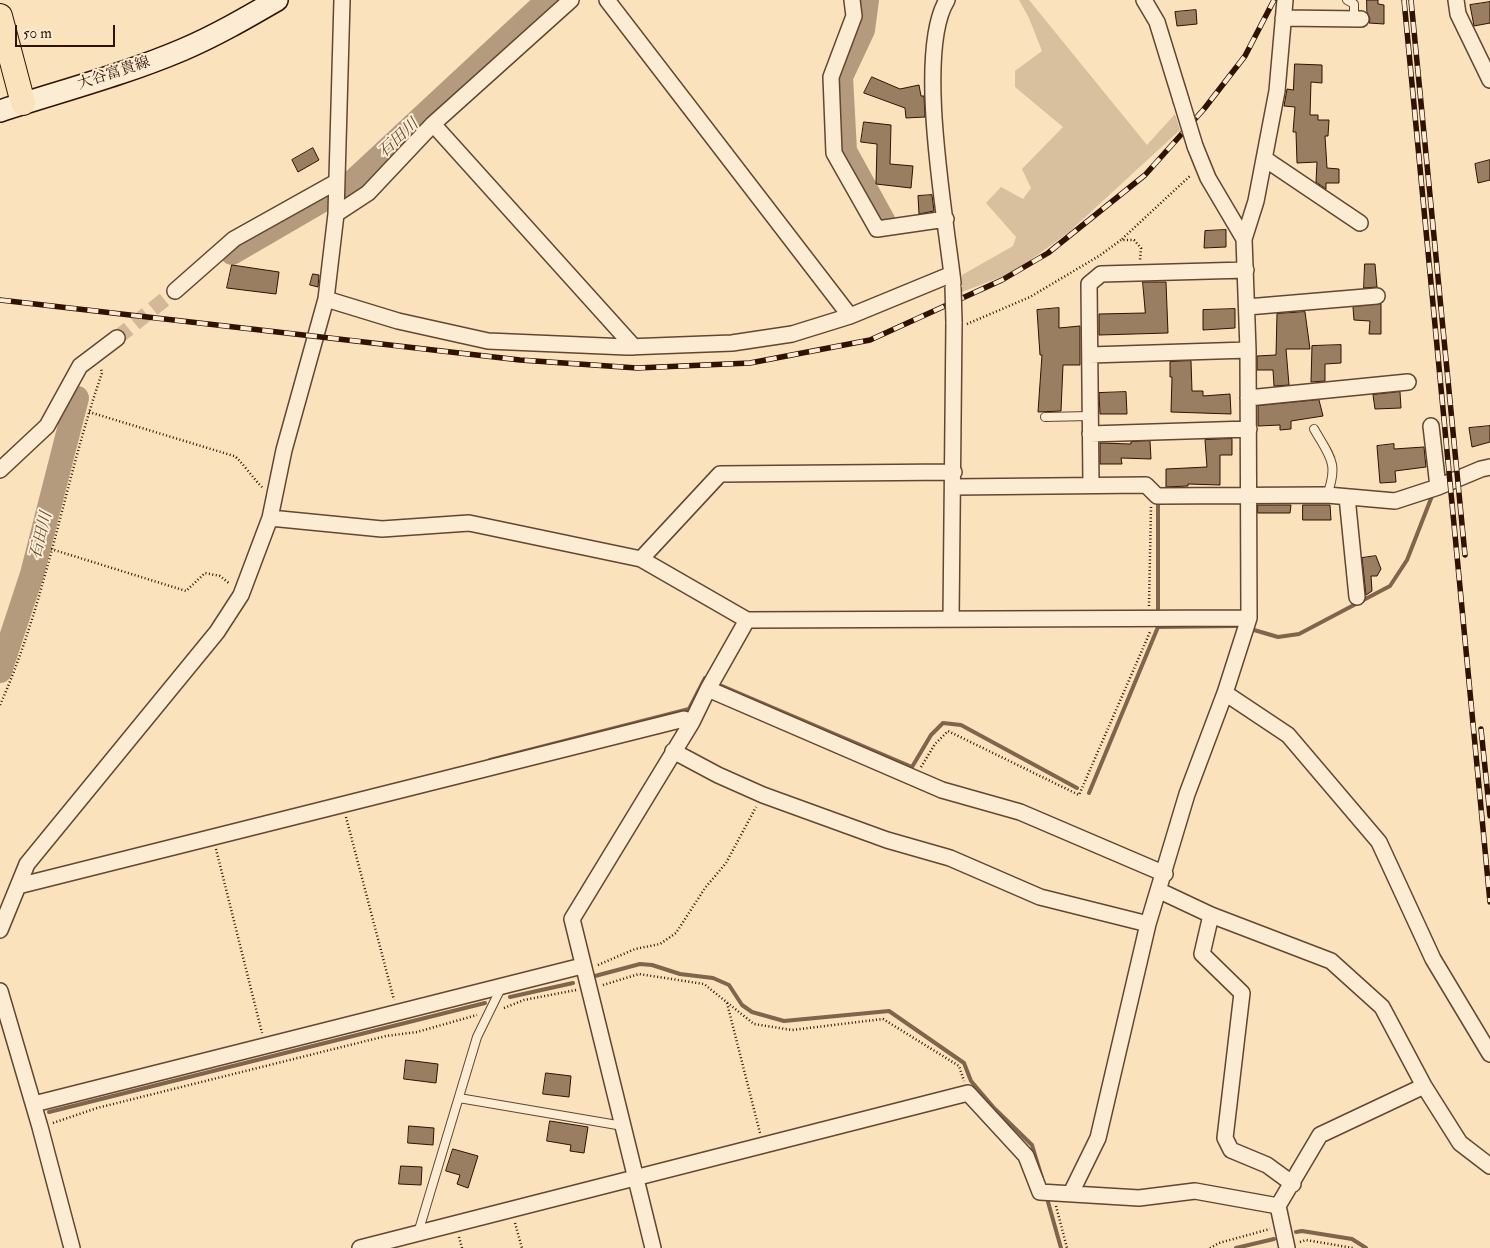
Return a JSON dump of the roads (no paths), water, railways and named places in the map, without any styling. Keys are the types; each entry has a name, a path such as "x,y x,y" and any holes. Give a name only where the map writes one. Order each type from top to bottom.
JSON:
{"main road":[{"name":"大谷富貴線","path":"11,107 136,68 184,49 277,0"},
{"path":"0,16 11,107"},
{"path":"0,74 11,107"}],"street":[{"path":"0,930 27,864 217,632 242,591 270,518 284,450 326,299 336,209 342,0"},
{"path":"336,209 368,193 433,124 571,0"},
{"path":"607,0 850,316"},
{"path":"852,0 854,16 831,78 834,153 877,229 946,219"},
{"path":"946,0 941,10 933,42 933,115 953,281 954,479 951,619"},
{"path":"1144,0 1157,22 1202,163 1244,239"},
{"path":"1456,0 1458,14 1490,80"},
{"path":"1070,1194 1098,1138 1148,924 1160,891 1186,794 1225,693 1249,618 1248,350 1244,239 1256,201 1277,91 1284,9 1358,19"},
{"path":"433,124 634,347"},
{"path":"1265,159 1360,223"},
{"path":"175,291 234,239 336,182"},
{"path":"1091,485 1089,284 1101,274 1246,270"},
{"path":"326,299 398,320 488,341 634,347 732,343 792,334 953,281"},
{"path":"1247,307 1376,296"},
{"path":"0,470 47,426 80,366 117,338"},
{"path":"1090,355 1248,350"},
{"path":"1248,398 1408,382"},
{"path":"1431,426 1438,487"},
{"path":"1090,434 1249,429"},
{"path":"641,559 720,474 954,479 1146,486 1157,496 1327,495 1395,501 1438,487 1481,468 1490,468"},
{"path":"1347,497 1357,597"},
{"path":"270,518 382,529 469,523 641,559 748,620 1249,618"},
{"path":"654,1248 582,969 572,920 692,722 708,689 748,620"},
{"path":"708,689 942,790 1020,812 1164,874"},
{"path":"1225,693 1288,735 1380,842 1433,959 1490,1054"},
{"path":"18,886 684,719 692,722"},
{"path":"673,751 718,776 763,795 887,840 950,858 1040,897 1148,924"},
{"path":"1160,891 1211,915 1331,961 1382,1007 1424,1086 1460,1143 1490,1166"},
{"path":"1211,915 1202,954 1242,993 1225,1138 1231,1150 1267,1165 1293,1184"},
{"path":"34,1104 582,969"},
{"path":"0,991 34,1104 72,1248"},
{"path":"1287,1247 1278,1206 1293,1184 1320,1135 1424,1086"},
{"path":"360,1248 968,1093 1026,1156 1040,1192 1139,1198 1195,1191 1278,1206"}],"lane":[{"path":"1347,0 1354,4 1358,19"},
{"path":"1045,417 1090,416"},
{"path":"1314,429 1332,460 1334,477 1327,495"},
{"path":"418,1233 478,1038 501,988"},
{"path":"459,1098 623,1126"}],"waterway":[{"name":"石田川","path":"232,253 349,185 548,0"},
{"path":"867,0 863,30 841,77 845,151 884,222"},
{"name":"石田川","path":"0,671 32,574 77,398"},
{"path":"1254,630 1278,637 1299,634 1390,586 1407,560 1432,496"},
{"path":"1158,503 1158,609"},
{"path":"1089,793 1158,627 1236,626"},
{"path":"490,760 689,709 705,678"},
{"path":"722,686 912,767 931,735 943,723 961,725 1077,788"},
{"path":"595,976 640,964 652,965 680,974 713,978 729,985 742,1005 752,1012 784,1021 889,1011 964,1063 971,1081 994,1108 1032,1145 1042,1178"},
{"path":"510,997 573,983"},
{"path":"49,1112 485,1003"},
{"path":"1048,1202 1061,1248"},
{"path":"1296,1232 1302,1231 1352,1239 1366,1248"},
{"path":"1236,1248 1274,1239"}],"tunnel":[{"path":"117,338 175,291"}],"railway":[{"path":"0,300 520,360 637,368 750,363 870,340 1002,280 1048,253 1145,175 1204,109 1245,56 1274,0"},
{"path":"1404,0 1490,902"},
{"path":"1411,0 1465,555"},
{"path":"1481,729 1490,816"}]}
